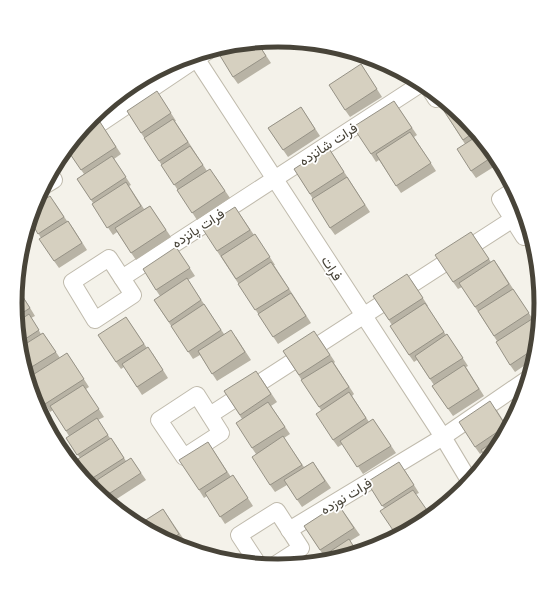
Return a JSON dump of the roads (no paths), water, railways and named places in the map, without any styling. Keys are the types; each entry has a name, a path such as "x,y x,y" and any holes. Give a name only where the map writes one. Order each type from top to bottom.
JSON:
{"street":[{"name":"فرات","path":"202,59 275,179 443,437 466,476"},
{"path":"89,130 186,64"},
{"name":"فرات شانزده","path":"275,179 416,88"},
{"name":"فرات پانزده","path":"122,278 275,179"},
{"path":"509,193 500,199 525,236"},
{"path":"210,415 513,219"},
{"name":"فرات نوزده","path":"289,530 443,437 520,384"},
{"path":"254,558 239,535 277,511 301,548 284,559"}]}
